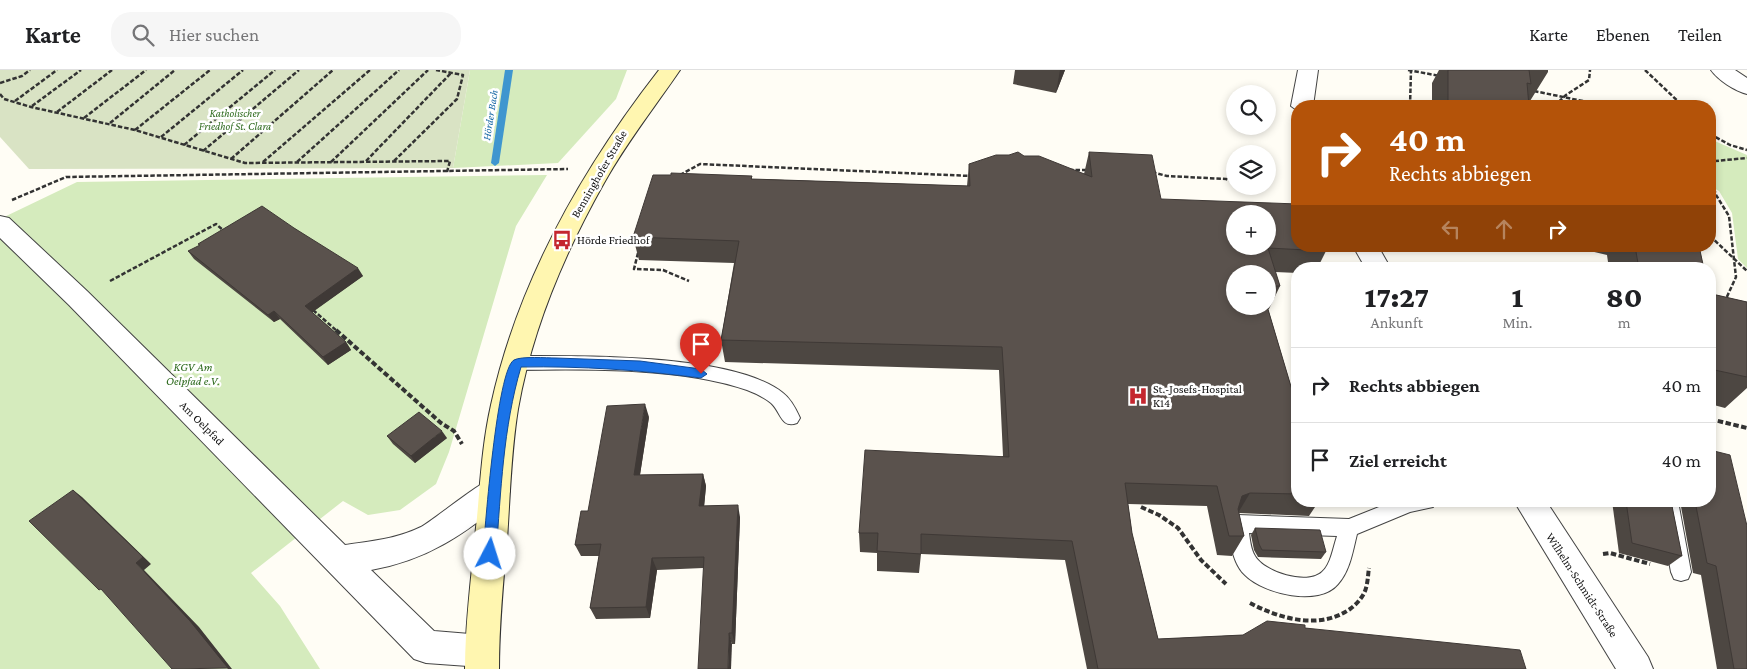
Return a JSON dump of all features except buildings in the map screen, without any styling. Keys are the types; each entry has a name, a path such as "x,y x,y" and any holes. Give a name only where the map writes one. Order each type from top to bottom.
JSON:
{"main road":[{"name":"Benninghofer Straße","path":"482,660 497,460 508,392 516,363 554,257 600,169 627,125 670,70"}],"street":[{"path":"1303,100 1308,70"},
{"path":"1721,70 1747,88"},
{"name":"Am Oelpfad","path":"4,213 78,298 426,647 482,660"},
{"path":"338,560 372,556 411,546 465,514 495,491"},
{"name":"Wilhelm-Schmidt-Straße","path":"1533,507 1636,669"}],"lane":[{"path":"516,363 556,362 640,366 719,376 752,385 775,396 791,418"},
{"path":"1349,528 1338,566 1328,581 1308,589 1285,586 1263,576 1247,563 1238,524 1349,528 1402,507"},
{"path":"1669,507 1681,572"}],"path":[{"path":"0,83 22,76 30,70"},
{"path":"14,102 57,70"},
{"path":"31,107 81,70"},
{"path":"57,112 112,70"},
{"path":"84,118 146,70"},
{"path":"109,124 175,70"},
{"path":"135,130 210,70"},
{"path":"161,138 243,70"},
{"path":"183,146 275,70"},
{"path":"203,151 299,70"},
{"path":"230,160 333,70"},
{"path":"263,163 370,70"},
{"path":"297,163 398,70"},
{"path":"331,162 428,70"},
{"path":"394,161 457,99 463,75 436,70"},
{"path":"1410,100 1410,70 1446,77"},
{"path":"1558,100 1561,96 1589,80 1590,70"},
{"path":"1645,70 1677,100"},
{"path":"366,161 451,73"},
{"path":"1528,90 1579,100"},
{"path":"0,94 4,99 31,107 135,130 183,146 245,163 450,161 447,172"},
{"path":"1716,137 1730,145 1747,150"},
{"path":"1716,161 1747,158"},
{"path":"675,177 700,164 977,176"},
{"path":"4,213 66,177 600,169"},
{"path":"1066,172 1065,170 1094,170"},
{"path":"1146,172 1167,176 1226,178"},
{"path":"1716,194 1729,216 1736,277 1724,307"},
{"path":"110,281 216,224 230,236"},
{"path":"1716,242 1747,272"},
{"path":"639,251 634,269 663,270 689,282"},
{"path":"310,308 441,424 454,431 462,444"},
{"path":"1716,420 1747,428"},
{"path":"1633,559 1640,561"},
{"path":"1342,615 1359,602 1366,590 1369,576 1368,562"}],"green space":[{"name":"Katholischer Friedhof St. Clara","path":"0,70 470,70 453,168 29,169 0,137"},
{"path":"470,70 627,70 616,99 558,163 453,168"},
{"path":"1716,142 1747,155 1747,268 1738,259 1732,213 1719,191 1716,189"},
{"name":"KGV Am Oelpfad e.V.","path":"547,175 516,226 449,452 436,484 400,510 368,515 343,501 251,573 280,606 320,669 0,669 0,219 77,182"}],"waterway":[{"name":"Hörder Bach","path":"495,163 509,70"}],"place":[{"name":"Hörde Friedhof","path":"562,240"},
{"name":"St.-Josefs-Hospital K14","path":"1138,396"}],"route":[{"path":"490,554 497,460 508,392 516,363 556,362 640,366 701,374"}]}
